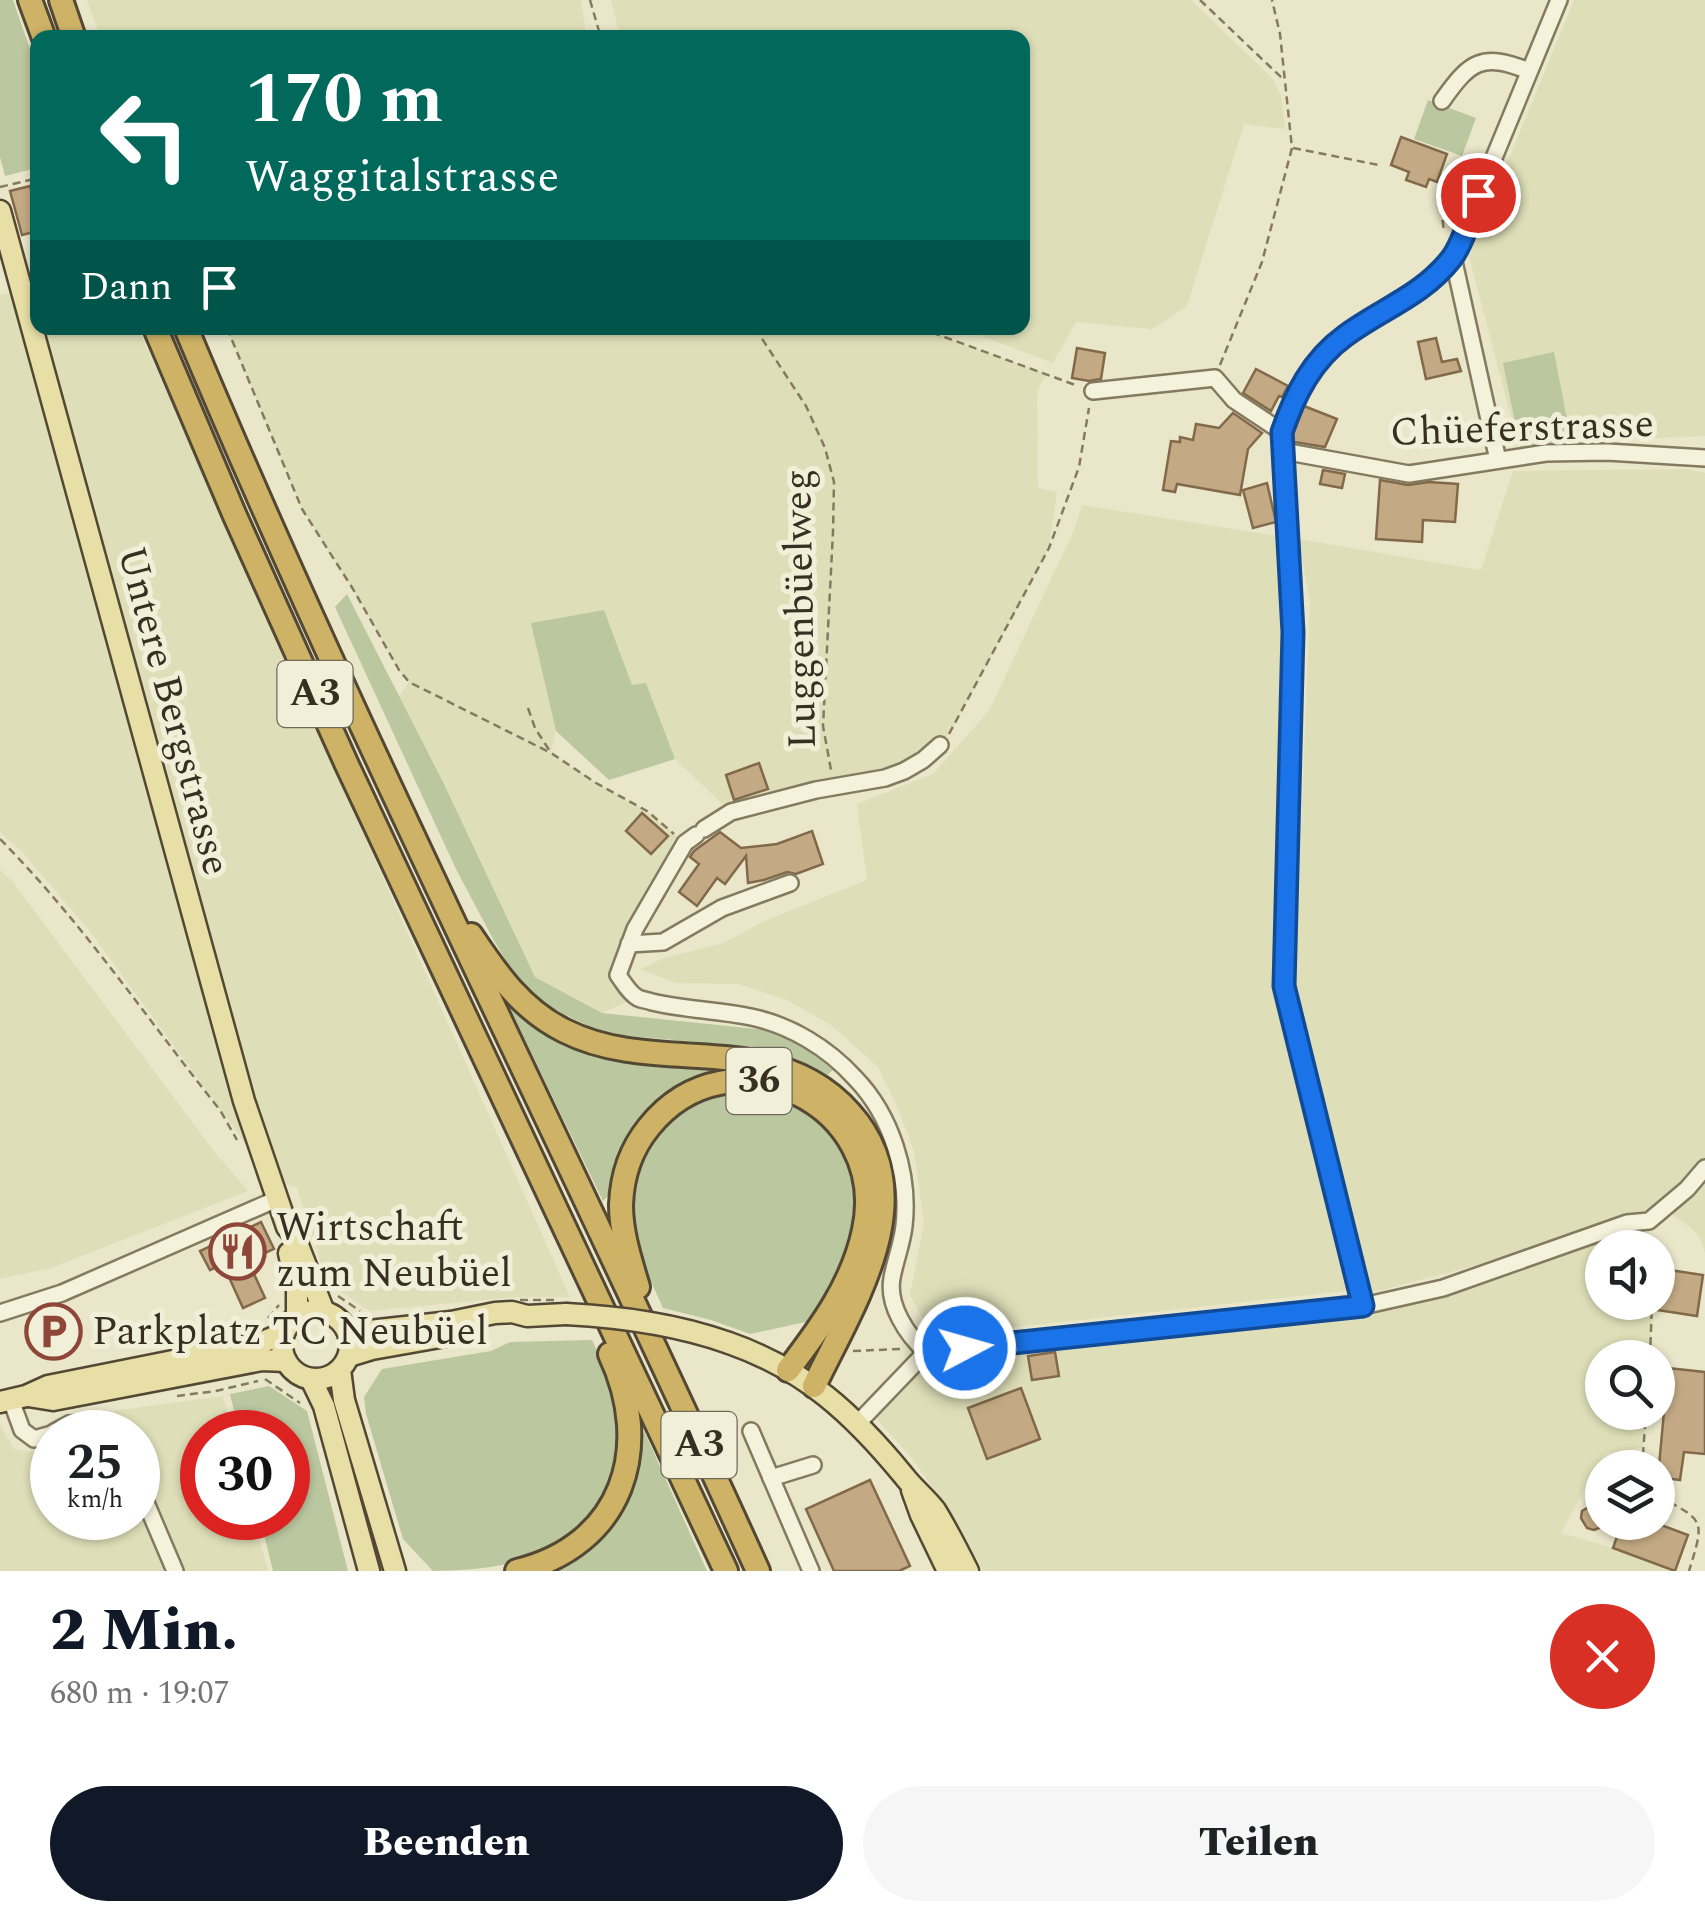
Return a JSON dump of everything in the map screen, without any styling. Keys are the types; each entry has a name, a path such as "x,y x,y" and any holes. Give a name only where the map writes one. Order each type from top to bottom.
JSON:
{"highway":[{"path":"30,0 41,30"},
{"path":"60,0 71,30"},
{"name":"A3","path":"158,335 273,602 726,1571"},
{"name":"A3","path":"189,335 425,865 758,1571"},
{"path":"425,865 508,987 554,1026 615,1048 740,1060 789,1071 838,1100 859,1124 881,1175 882,1220 866,1277 814,1386"},
{"name":"36","path":"659,1357 624,1238 622,1195 628,1163 650,1124 675,1102 704,1087 752,1080 790,1089 831,1116 855,1149 866,1190 864,1229 853,1266 830,1311 788,1370"},
{"path":"517,1571 562,1553 600,1521 625,1474 631,1432 616,1366 544,1210 531,1157"}],"main road":[{"name":"Untere Bergstrasse","path":"0,211 30,320"},
{"name":"Untere Bergstrasse","path":"34,335 244,1100 287,1227 294,1235 324,1312"},
{"name":"Untere Bergstrasse","path":"287,1227 285,1238 298,1290 290,1325"},
{"path":"12,1399 48,1386 258,1344 310,1311 324,1312 340,1320 347,1330 350,1343 344,1363 344,1400 395,1571"},
{"path":"347,1330 418,1326 494,1313 566,1314 636,1319 700,1332 761,1355 814,1386 858,1423 933,1508 968,1571"},
{"path":"290,1325 282,1348 286,1362 311,1379 326,1378 344,1363 372,1350 517,1322 528,1316"},
{"path":"12,1399 53,1400 262,1360 286,1362"},
{"path":"311,1379 324,1406 368,1571"},
{"path":"910,1484 948,1571"}],"street":[{"path":"1363,1306 1284,986 1293,632 1282,432 1292,402 1324,355 1345,336 1404,301 1453,257 1558,0"},
{"path":"1442,101 1459,76 1478,63 1502,60 1529,71"},
{"path":"1453,257 1498,460"},
{"path":"1092,391 1215,378 1234,400 1282,432"},
{"name":"Chüeferstrasse","path":"1283,452 1409,474 1546,453 1705,458"},
{"path":"926,1352 914,1341 891,1292 905,1224 899,1157 886,1119 856,1078 822,1048 780,1026 752,1017 636,998 618,975 635,929 695,836 731,812 904,772 940,745"},
{"path":"629,944 663,942 722,908 790,883"},
{"path":"858,1423 926,1352 1363,1306 1443,1288 1628,1223 1649,1221 1688,1190 1705,1168"},
{"path":"0,1313 62,1293 277,1199"},
{"path":"12,1399 22,1430 30,1435"},
{"path":"751,1431 811,1571"},
{"path":"771,1478 813,1465"},
{"path":"160,1536 175,1571"}],"path":[{"path":"590,0 599,30"},
{"path":"1200,0 1284,80"},
{"path":"1215,378 1262,262 1292,148 1280,34 1272,0"},
{"path":"1292,148 1380,165"},
{"path":"0,187 30,180"},
{"path":"229,335 302,509 398,670 410,682 551,752 596,783 695,836"},
{"name":"Luggenbüelweg","path":"760,335 806,406 825,448 834,482 823,716 831,770 827,788"},
{"path":"939,335 1092,391 1079,467 1048,548 940,745"},
{"path":"528,708 535,728 551,752"},
{"path":"0,839 78,926 220,1110 239,1144"},
{"path":"328,1289 366,1315"},
{"path":"849,1350 912,1348 926,1352"},
{"path":"168,1396 216,1391 265,1379"},
{"path":"1675,1505 1698,1522 1701,1534 1689,1571"}],"green space":[{"path":"0,0 13,0 30,49 30,170 5,176 0,157"},
{"path":"87,0 581,0 586,30 98,30"},
{"path":"611,0 1191,0 1272,78 1281,95 1285,129 1244,124 1187,306 1152,329 1076,322 1053,363 979,335 1030,335 1030,30 618,30"},
{"path":"1574,0 1705,0 1705,436 1518,444 1469,256"},
{"path":"1428,100 1476,118 1462,156 1414,139"},
{"path":"12,292 248,1147 89,930 0,832 0,295"},
{"path":"42,335 141,335 570,1297 516,1297 369,1311 327,1282 297,1188 284,1184 248,1085"},
{"path":"230,335 939,335 1047,374 1037,391 1038,488 1057,492 1049,548 953,728 923,760 731,812 675,759 646,684 632,685 604,610 532,623 556,731 551,753 647,811 685,843 618,975 636,998 602,1013 535,977 399,697 409,682 302,509"},
{"path":"1554,352 1571,440 1520,447 1503,363"},
{"path":"1687,469 1705,473 1705,1253 1692,1229 1665,1209 1649,1221 1649,1230 1585,1230 1585,1320 1651,1320 1651,1340 1585,1340 1585,1430 1645,1430 1643,1448 1585,1450 1585,1489 1561,1533 1675,1571 983,1571 941,1500 877,1417 881,1407 932,1358 1363,1306 1535,1250 1370,1293 1295,984 1310,602 1298,539 1481,570 1513,471"},
{"path":"1082,505 1279,536 1282,643 1272,984 1346,1291 933,1336 910,1295 924,1224 914,1151 878,1067 831,1025 787,1000 739,984 675,983 640,969 664,958 724,943 762,922 867,880 857,804 933,774 989,711 1075,528"},
{"path":"347,594 444,784 535,977 602,1013 785,1032 833,1070 825,1077 769,1048 604,1034 540,1002 518,980 456,869 335,607"},
{"path":"604,610 632,685 646,683 675,759 609,780 556,731 531,623"},
{"path":"0,870 248,1191 51,1268 0,1279"},
{"path":"507,1003 525,1016 769,1074 680,1090 603,1201"},
{"path":"740,1092 771,1096 816,1117 844,1153 856,1197 850,1246 810,1321 750,1334 663,1308 639,1251 633,1205 641,1163 664,1128 702,1101"},
{"path":"592,1340 615,1390 621,1424 614,1472 596,1511 564,1542 529,1558 490,1567 433,1571 403,1539 366,1414 364,1397 382,1369 491,1351 510,1342"},
{"path":"269,1386 305,1410 234,1410 230,1394"},
{"path":"223,1396 226,1410 180,1410 180,1540 260,1540 268,1571 182,1571 160,1520 160,1410 120,1410"},
{"path":"310,1423 348,1571 273,1571 265,1540 310,1540"},
{"path":"0,1425 14,1449 30,1451 30,1540 152,1540 165,1571 0,1571"},
{"path":"644,1431 707,1571 550,1571 617,1515 637,1470"}],"building":[{"path":"1401,137 1447,154 1437,182 1429,179 1426,187 1406,180 1409,172 1391,165"},
{"path":"30,186 30,233 22,235 10,191"},
{"path":"1436,338 1442,362 1457,359 1461,371 1426,379 1418,342"},
{"path":"1077,348 1105,353 1101,379 1072,378"},
{"path":"1256,369 1288,386 1271,411 1243,393"},
{"path":"1304,406 1337,419 1325,447 1294,442 1293,434"},
{"path":"1233,413 1262,433 1248,449 1240,495 1177,484 1175,492 1163,490 1171,441 1180,442 1180,437 1193,440 1196,424 1219,428"},
{"path":"1323,470 1345,474 1342,488 1320,484"},
{"path":"1380,480 1408,485 1458,484 1455,522 1423,520 1422,542 1376,539"},
{"path":"1267,483 1276,522 1253,528 1243,490"},
{"path":"759,763 768,789 734,800 726,775"},
{"path":"642,813 668,836 651,854 626,831"},
{"path":"812,831 823,864 796,874 787,872 748,883 746,856 725,884 717,878 697,906 679,892 699,864 690,857 694,851 720,832 741,848 777,844"},
{"path":"261,1222 274,1249 248,1261 265,1298 243,1308 223,1264 210,1270 200,1251"},
{"path":"1675,1271 1703,1275 1697,1316 1675,1313"},
{"path":"1055,1352 1059,1376 1032,1380 1028,1356"},
{"path":"1675,1369 1705,1372 1705,1454 1684,1452 1680,1480 1675,1479 1675,1450 1660,1450 1662,1430 1675,1430"},
{"path":"1021,1388 1040,1439 987,1459 968,1408"},
{"path":"870,1480 910,1566 899,1571 834,1571 806,1509"},
{"path":"1675,1530 1688,1535 1675,1571 1613,1548 1616,1540 1675,1540"}],"place":[{"name":"Wirtschaft zum Neubüel","path":"237,1251"},
{"name":"Parkplatz TC Neubüel","path":"53,1332"}],"route":[{"path":"965,1348 1363,1306 1284,986 1293,632 1282,432 1292,402 1324,355 1345,336 1404,301 1453,257 1478,195"}]}
